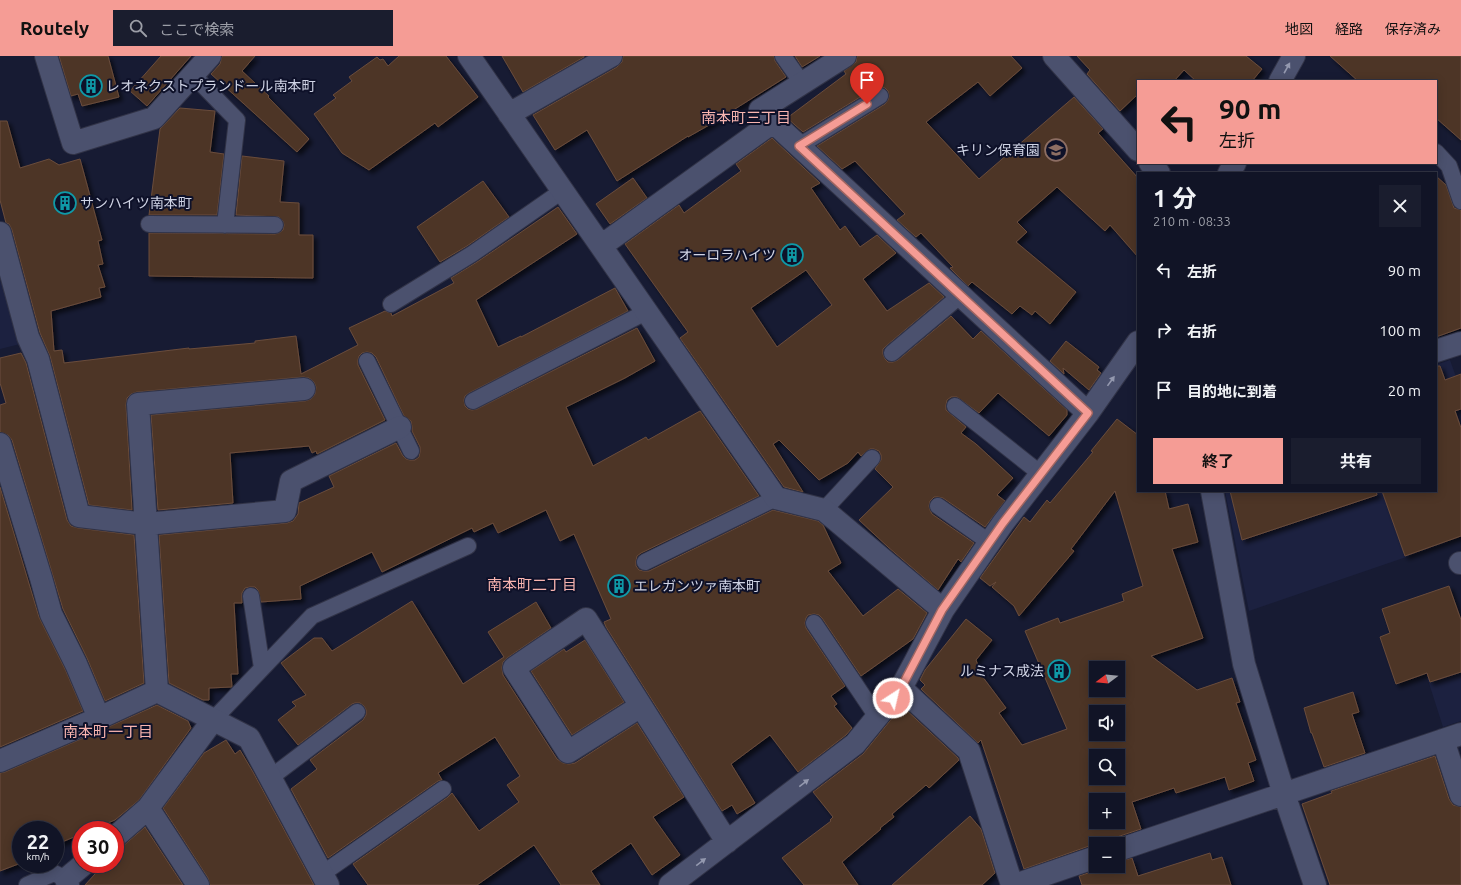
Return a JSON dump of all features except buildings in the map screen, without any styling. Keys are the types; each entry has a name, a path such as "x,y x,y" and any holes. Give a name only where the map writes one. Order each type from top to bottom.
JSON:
{"street":[{"path":"46,56 73,143 154,118 210,56"},
{"path":"469,56 776,498 824,510 942,610"},
{"path":"509,114 611,56"},
{"path":"845,56 760,110 1088,413"},
{"path":"1054,56 1137,149"},
{"path":"1281,80 1294,56"},
{"path":"600,246 773,122"},
{"path":"1151,164 1157,172"},
{"path":"0,233 28,337 38,359 79,516 146,524 285,511 291,481 400,427"},
{"path":"1437,352 1461,343"},
{"path":"670,885 855,744 901,688 942,610 989,542 1088,413 1137,345"},
{"path":"157,691 138,404 304,389"},
{"path":"0,444 51,614 76,664 100,718"},
{"path":"1212,492 1244,664 1284,794 1315,885"},
{"path":"641,706 568,752 514,668 586,619 727,842"},
{"path":"901,688 969,751 1013,885 1089,860"},
{"path":"0,761 100,718 157,691"},
{"path":"157,691 249,738 325,880"},
{"path":"124,829 148,808 213,720"},
{"path":"1125,848 1452,737 1461,795"},
{"path":"148,808 198,885"},
{"path":"67,882 76,873"}],"lane":[{"path":"783,56 802,83"},
{"path":"192,75 237,120 225,225"},
{"path":"799,146 880,96"},
{"path":"1437,153 1449,166 1461,201"},
{"path":"391,304 472,254 562,191"},
{"path":"149,224 275,225"},
{"path":"892,353 960,295"},
{"path":"473,401 646,312"},
{"path":"367,361 411,452"},
{"path":"955,406 1041,474"},
{"path":"824,510 872,458"},
{"path":"645,562 776,498"},
{"path":"938,506 989,542"},
{"path":"213,720 312,616 468,546"},
{"path":"251,596 262,668"},
{"path":"814,623 877,717"},
{"path":"270,778 357,712"},
{"path":"325,880 443,789"},
{"path":"27,885 54,873 67,882"}],"shaded area":[{"path":"3,281 20,344 0,349 0,282"},
{"path":"1450,360 1461,391 1461,507 1437,515 1447,543 1249,611 1225,492 1437,492 1437,365"},
{"path":"1461,638 1461,721 1443,727 1419,652"}],"place":[{"name":"レオネクストプランドール南本町","path":"91,86"},
{"name":"キリン保育園","path":"1056,150"},
{"name":"サンハイツ南本町","path":"65,203"},
{"name":"オーロラハイツ","path":"792,255"},
{"name":"エレガンツァ南本町","path":"619,586"},
{"name":"ルミナス成法","path":"1059,671"}],"district":[{"name":"南本町三丁目","path":"746,117"},
{"name":"南本町二丁目","path":"532,584"},
{"name":"南本町一丁目","path":"108,731"}],"route":[{"path":"867,104 799,146 1088,413 1003,523 942,610 901,688 893,698"}]}
